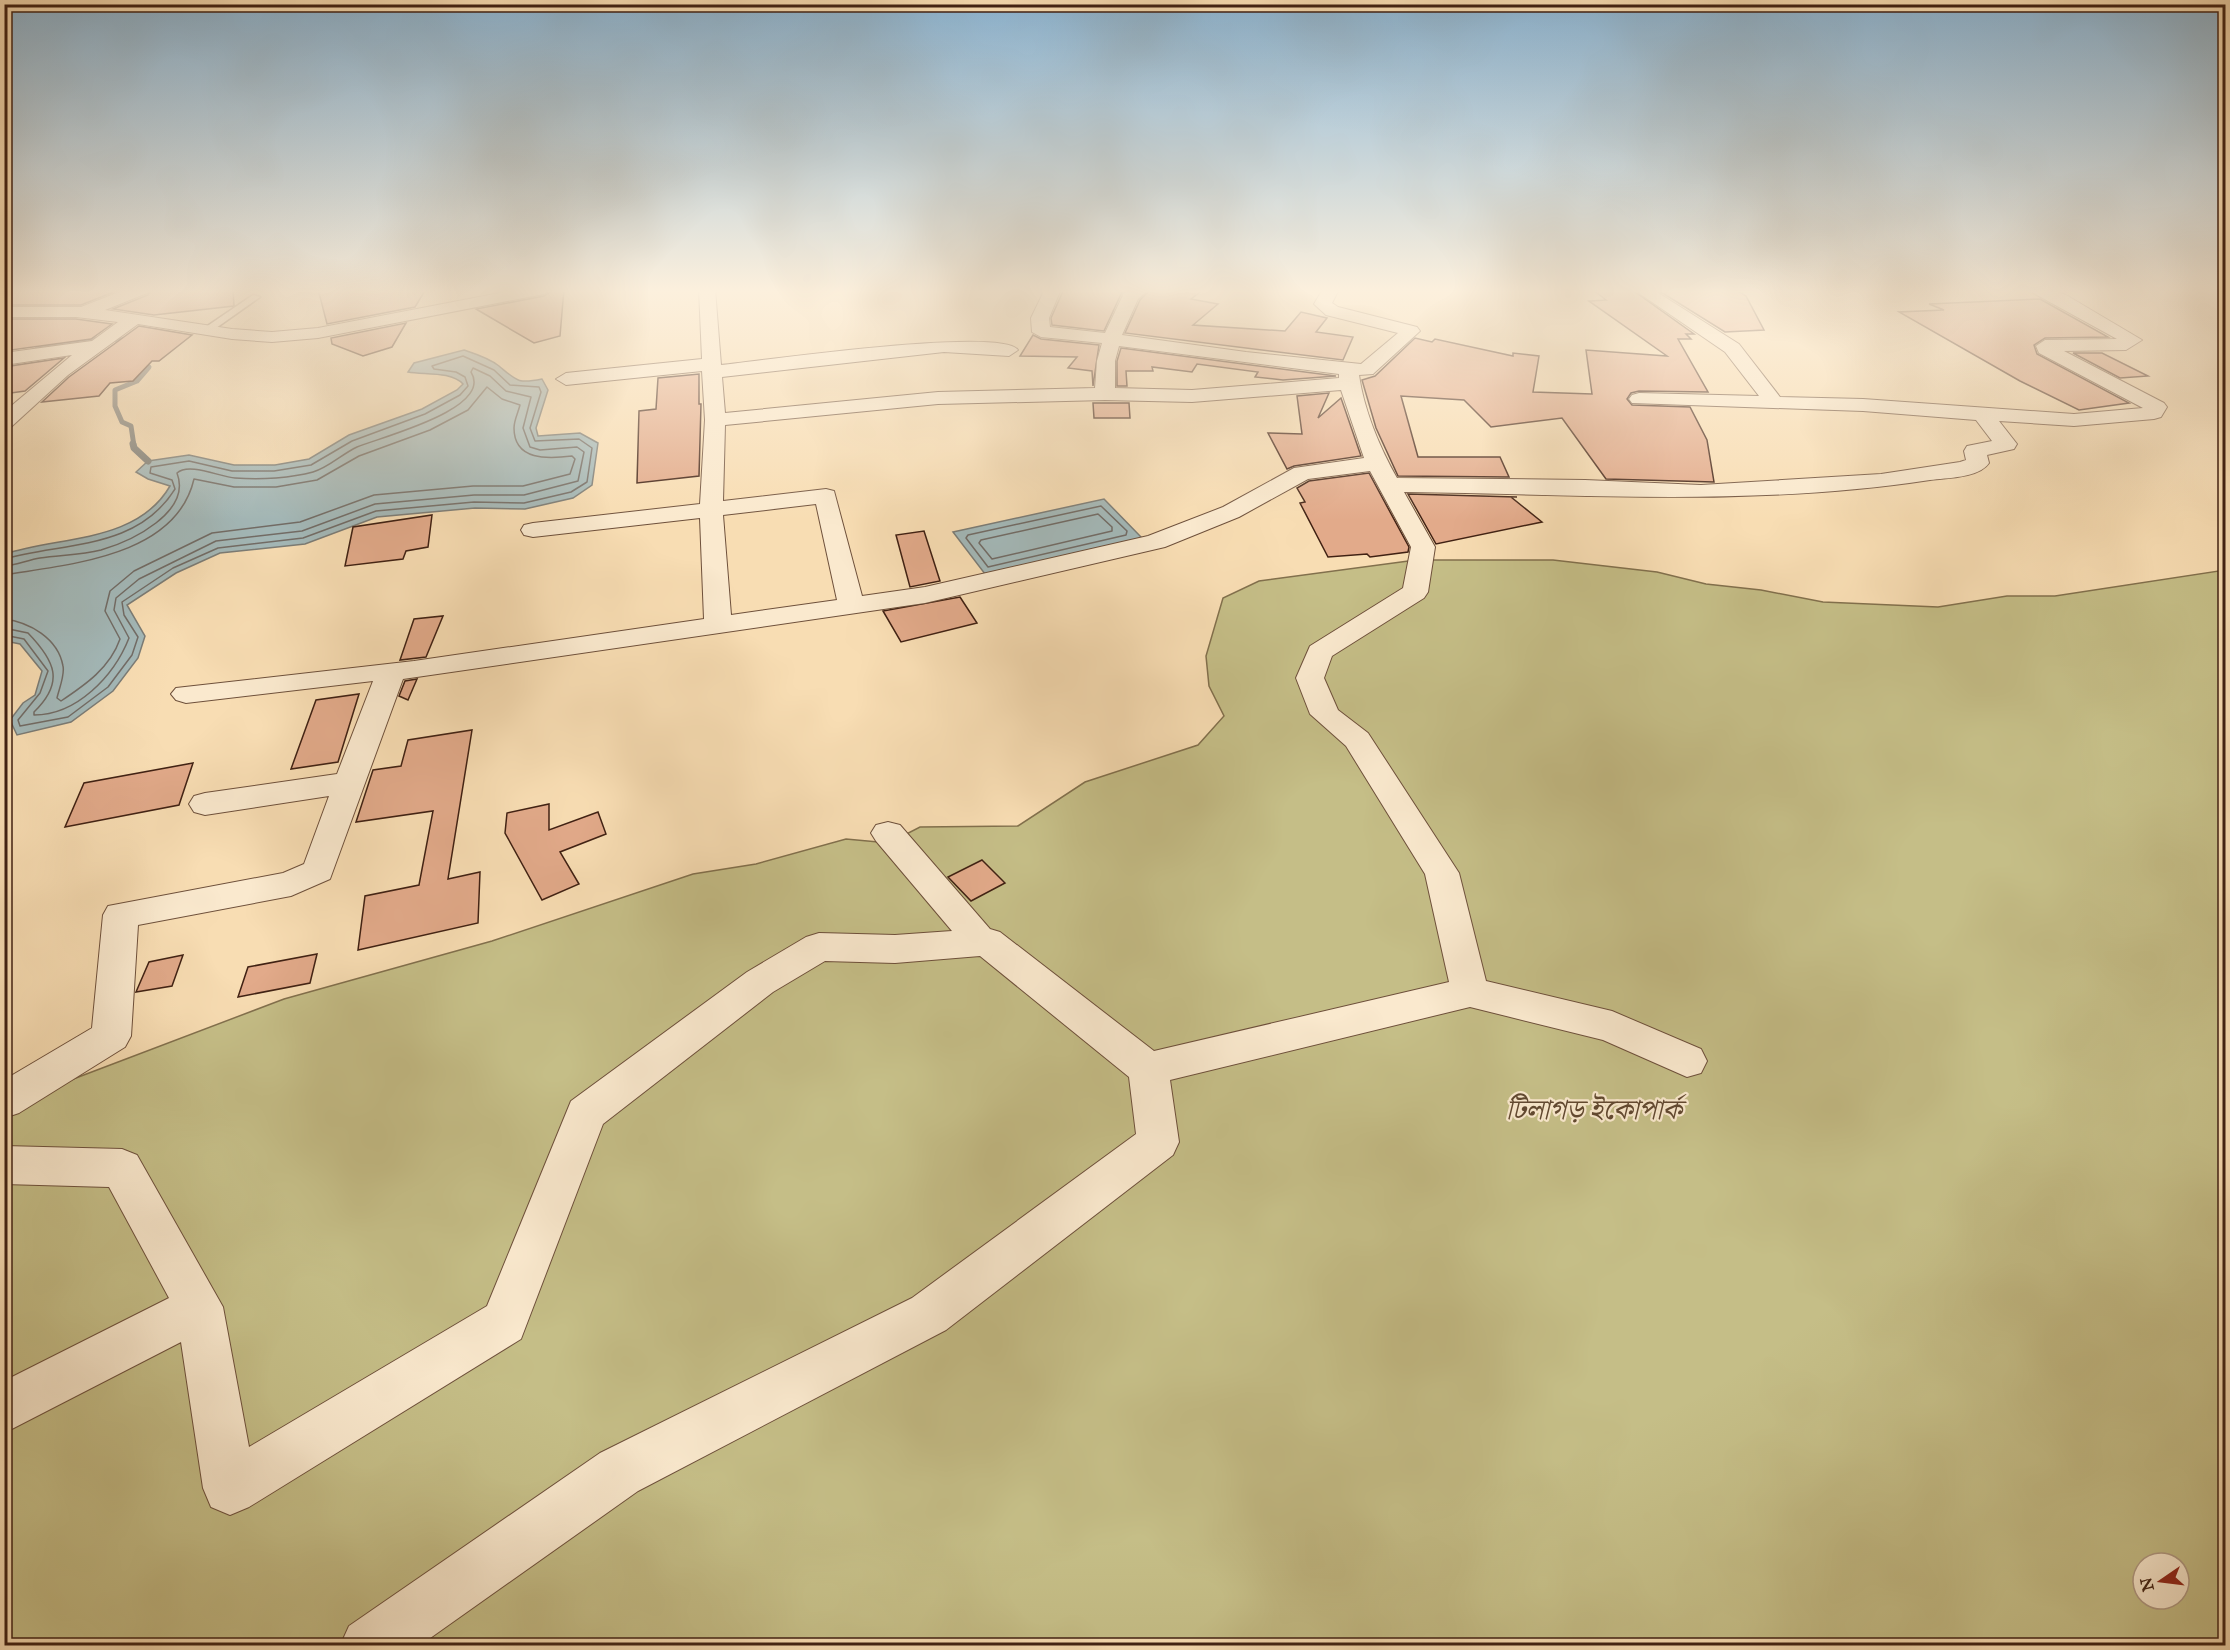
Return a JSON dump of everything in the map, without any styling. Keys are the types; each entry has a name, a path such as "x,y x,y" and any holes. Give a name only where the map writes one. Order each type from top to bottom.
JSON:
{"street":[{"path":"4,423 68,366"},
{"path":"566,379 732,366"},
{"path":"1105,394 1106,366"},
{"path":"1292,366 1349,376"},
{"path":"715,420 938,398 1105,394 1192,396 1349,376 1371,366"},
{"path":"1746,366 1775,404"},
{"path":"1639,399 1863,405 2074,420 2154,413 2157,407 2079,366"},
{"path":"711,368 715,420 711,510 718,626"},
{"path":"1349,376 1383,474 1423,547 1415,592 1320,651 1310,678 1325,714 1357,740 1442,873 1470,992"},
{"path":"186,694 410,668 925,595 1156,543 1231,512 1302,473 1383,474 1701,492 1881,482 1965,468 1977,463 1975,451 2006,444 1982,414"},
{"path":"533,530 826,496 851,606"},
{"path":"4,1101 111,1036 121,915 291,884 318,872 386,683 394,672 410,668"},
{"path":"205,804 351,782"},
{"path":"888,833 973,932 961,945"},
{"path":"4,1165 122,1168 199,1307 230,1488 504,1322 586,1113 760,982 819,947 896,949 987,942 1148,1069 1158,1142 929,1314 619,1472 369,1646"},
{"path":"1148,1069 1470,992 1612,1027 1688,1061"},
{"path":"4,1408 199,1307"}],"green space":[{"name":"টিলাগড় ইকোপার্ক","path":"1416,560 1553,560 1657,572 1706,584 1761,590 1823,602 1938,607 2007,596 2055,596 2225,570 2225,1645 5,1646 4,1111 18,1100 284,999 492,941 693,874 756,864 846,839 889,843 920,827 1018,826 1085,782 1198,745 1224,716 1209,686 1206,656 1223,598 1259,581"}],"water":[{"path":"412,366 499,366 518,380 542,379 548,390 536,428 538,436 580,433 598,443 592,485 573,498 525,509 475,508 377,517 305,544 220,553 176,573 127,605 145,636 138,658 113,691 71,722 17,735 10,720 23,703 35,695 42,671 20,644 5,641 5,554 96,535 138,518 156,505 170,486 148,479 136,472 148,461 189,455 234,465 275,465 309,459 349,435 422,409 457,390 463,384 445,375 408,372"},
{"path":"1104,499 1142,538 985,574 953,532"}],"building":[{"path":"55,366 25,391 4,394 4,367"},
{"path":"84,366 147,366 133,381 110,383 99,396 42,402"},
{"path":"1070,366 1096,366 1093,386 1092,371 1068,368"},
{"path":"1117,366 1196,366 1192,372 1152,367 1153,371 1126,371 1127,386 1117,386"},
{"path":"1212,366 1259,366 1336,376 1283,380 1255,377 1258,372"},
{"path":"1386,366 1537,366 1533,392 1592,394 1588,366 1693,366 1708,392 1639,391 1631,393 1627,399 1632,405 1690,407 1707,440 1714,482 1606,479 1562,418 1491,427 1464,400 1401,396 1418,457 1500,457 1509,477 1398,476 1376,428 1362,380 1375,376"},
{"path":"1994,366 2060,366 2129,403 2079,410"},
{"path":"2097,366 2128,366 2148,376 2120,378"},
{"path":"699,374 699,404 701,404 699,476 637,483 639,411 656,409 658,378"},
{"path":"1329,393 1318,418 1341,398 1361,456 1287,469 1268,433 1302,434 1297,396"},
{"path":"1093,403 1129,403 1130,418 1094,418"},
{"path":"1369,473 1409,547 1408,552 1370,557 1367,554 1328,557 1300,503 1305,502 1297,488 1309,481"},
{"path":"1408,494 1517,497 1511,497 1542,522 1436,544"},
{"path":"432,515 428,547 406,551 403,559 345,566 353,527"},
{"path":"924,531 940,581 910,587 896,535"},
{"path":"960,597 977,623 901,642 883,611"},
{"path":"443,616 426,657 400,660 414,619"},
{"path":"417,679 408,700 399,696 405,681"},
{"path":"359,694 338,762 291,769 316,700"},
{"path":"472,730 448,879 480,872 478,923 358,950 365,896 419,885 433,811 356,822 373,770 401,766 408,740"},
{"path":"193,763 179,805 65,827 84,783"},
{"path":"549,804 549,830 598,812 606,834 560,852 579,884 542,900 505,833 507,813"},
{"path":"982,860 1005,883 971,901 948,877"},
{"path":"317,954 310,983 238,997 248,967"},
{"path":"183,955 172,986 136,992 149,962"}],"waterway":[{"path":"134,446 131,426 122,422 115,406 115,390 137,381 149,367 146,366"},
{"path":"133,444 134,448 148,461"}]}
